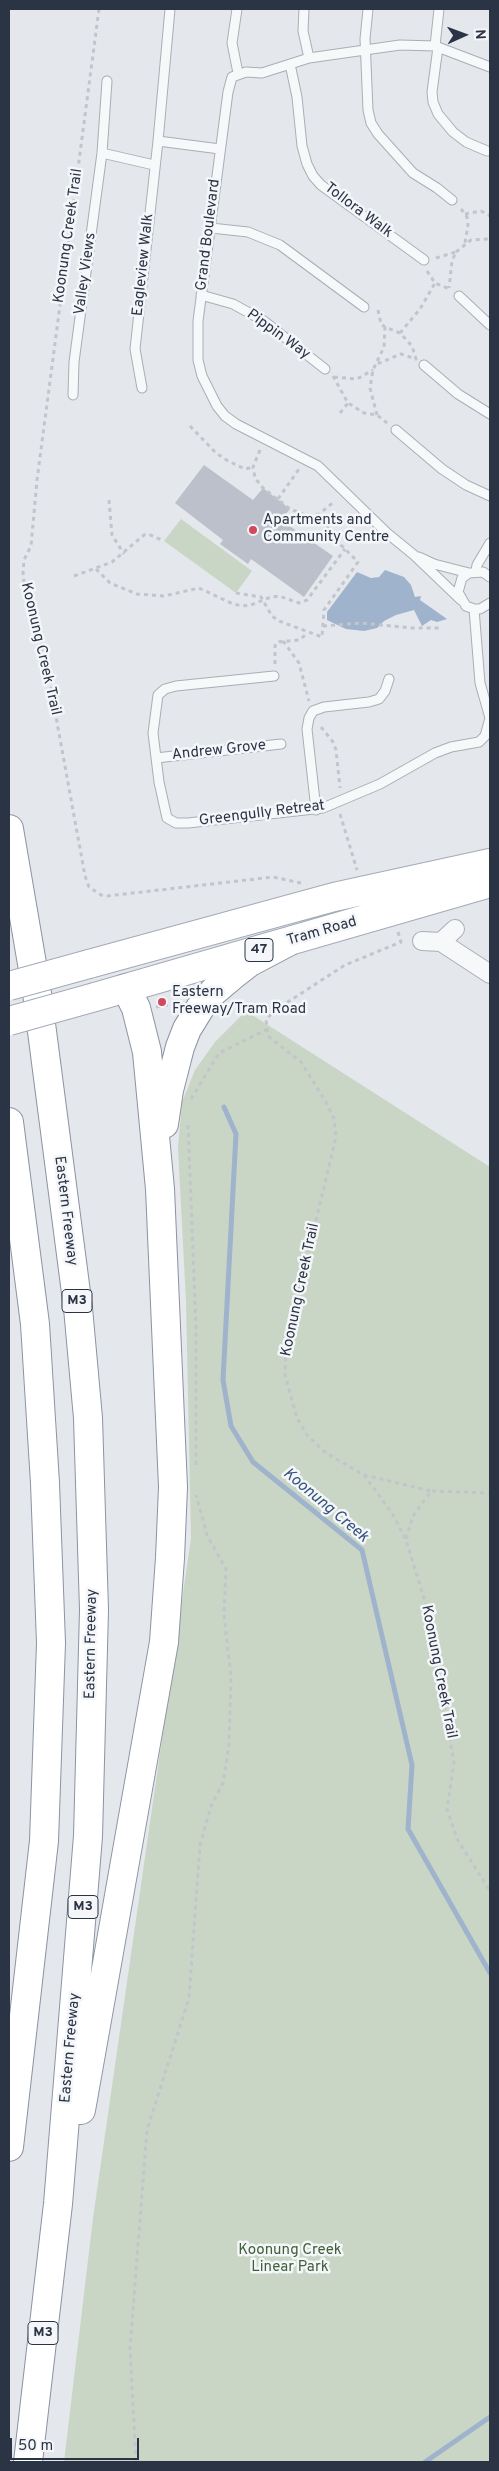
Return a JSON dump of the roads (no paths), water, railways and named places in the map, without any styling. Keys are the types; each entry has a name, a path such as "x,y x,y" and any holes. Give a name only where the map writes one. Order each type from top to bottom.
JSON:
{"main road":[{"name":"Eastern Freeway","path":"9,829 37,993 78,1308 88,1418 94,1610 88,1836 58,2204 28,2462"},
{"name":"Tram Road","path":"9,986 334,897 490,862"},
{"name":"Tram Road","path":"9,1021 490,883"},
{"path":"160,1190 162,1138 169,1090 174,1066 187,1029 213,992 250,962 288,942"},
{"path":"58,2204 85,2092 164,1642 173,1487 160,1190 147,1052 136,1008 126,988 110,975 89,964"},
{"path":"9,1122 35,1324 46,1482 51,1643 44,1841 9,2147"}],"street":[{"path":"441,942 455,929"},
{"path":"422,941 441,942 490,974"}],"lane":[{"name":"Eagleview Walk","path":"142,388 135,349 158,141 170,9"},
{"path":"237,9 232,43 238,74 262,73 309,58 400,45 437,47 490,67"},
{"path":"304,9 303,31 309,58"},
{"path":"368,9 366,50 368,110 371,123 408,167 452,200"},
{"path":"440,9 432,92 433,102 438,114 453,132 466,142 487,151"},
{"name":"Tollora Walk","path":"290,64 297,97 302,146 313,176 321,185 424,260"},
{"name":"Grand Boulevard","path":"238,74 232,77 229,86 201,295 197,352 206,387 225,416 236,424 318,466 387,534 414,555 466,606 474,609"},
{"name":"Valley Views","path":"73,395 74,362 102,154 107,81"},
{"path":"158,141 220,149"},
{"path":"102,154 154,166"},
{"path":"211,228 248,232 280,245 364,307"},
{"name":"Pippin Way","path":"201,295 233,304 256,316 325,369"},
{"path":"459,296 490,326"},
{"path":"424,365 442,378 458,394 490,414"},
{"path":"396,430 442,469 466,485 490,496"},
{"path":"461,600 459,584 472,572 490,543"},
{"name":"Grand Boulevard","path":"414,555 434,564 472,572 483,572 490,577"},
{"path":"474,609 489,605"},
{"name":"Greengully Retreat","path":"274,676 165,689 158,695 153,733 167,818 176,823 316,810 338,804 380,784 435,753 451,747 479,742 489,728 490,718 480,683 474,609"},
{"path":"316,810 307,729 309,718 313,711 379,698 385,691 389,679"},
{"name":"Andrew Grove","path":"156,758 281,744"}],"water":[{"path":"385,570 404,577 411,585 415,597 421,596 420,600 447,619 437,622 431,620 422,626 414,610 396,615 384,621 377,628 364,631 346,629 327,620 327,612 357,572 371,578 379,577"}],"waterway":[{"name":"Koonung Creek","path":"224,1107 236,1134 223,1380 231,1426 253,1462 362,1550 412,1765 408,1829 490,1973"},
{"name":"Koonung Creek","path":"425,2462 490,2417"}],"place":[{"name":"Apartments and Community Centre","path":"253,530"},
{"name":"Eastern Freeway/Tram Road","path":"162,1002"}],"park label":[{"name":"Koonung Creek Linear Park","path":"290,2260"}]}
